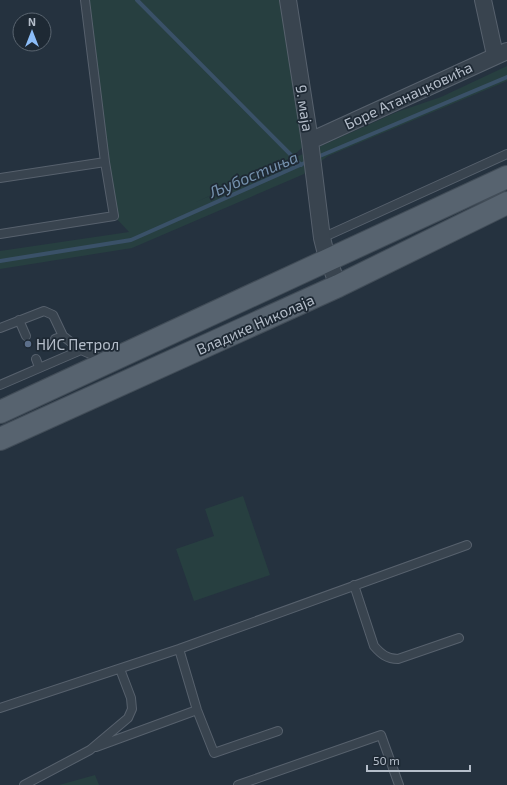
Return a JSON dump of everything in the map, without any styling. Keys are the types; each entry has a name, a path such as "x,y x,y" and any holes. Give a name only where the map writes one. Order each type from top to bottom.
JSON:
{"main road":[{"name":"Владике Николаја","path":"0,412 507,177"},
{"name":"Владике Николаја","path":"0,439 338,286 507,203"}],"street":[{"name":"9. маја","path":"288,0 310,141 322,238 338,286"},
{"path":"483,0 501,53"},
{"name":"Боре Атанацковића","path":"310,141 501,53"}],"lane":[{"path":"0,234 114,216 105,162 85,0"},
{"path":"322,238 507,154"},
{"path":"0,178 105,162"},
{"path":"0,328 41,312 48,312 54,315 64,336 81,350 108,362"},
{"path":"19,320 26,336"},
{"path":"55,339 64,336"},
{"path":"0,384 38,363 81,350"},
{"path":"0,708 179,649 467,545"},
{"path":"354,585 374,646 384,656 391,659 398,659 459,638"},
{"path":"179,649 197,710 214,753 278,731"},
{"path":"90,750 128,718 132,709 131,698 120,669"},
{"path":"24,785 90,750 197,710"},
{"path":"238,785 381,735 399,785"}],"green space":[{"path":"85,0 288,0 310,141 289,159 194,203 397,112 441,97 507,66 507,81 328,156 304,174 132,248 0,269 0,251 129,232 114,216"},
{"path":"243,496 270,575 194,601 176,549 214,536 205,509"},
{"path":"95,775 99,785 59,785"}],"waterway":[{"path":"137,0 301,165"},
{"name":"Љубостиња","path":"315,158 507,77"},
{"name":"Љубостиња","path":"0,261 131,240 309,161"}],"place":[{"name":"НИС Петрол","path":"28,344"}]}
